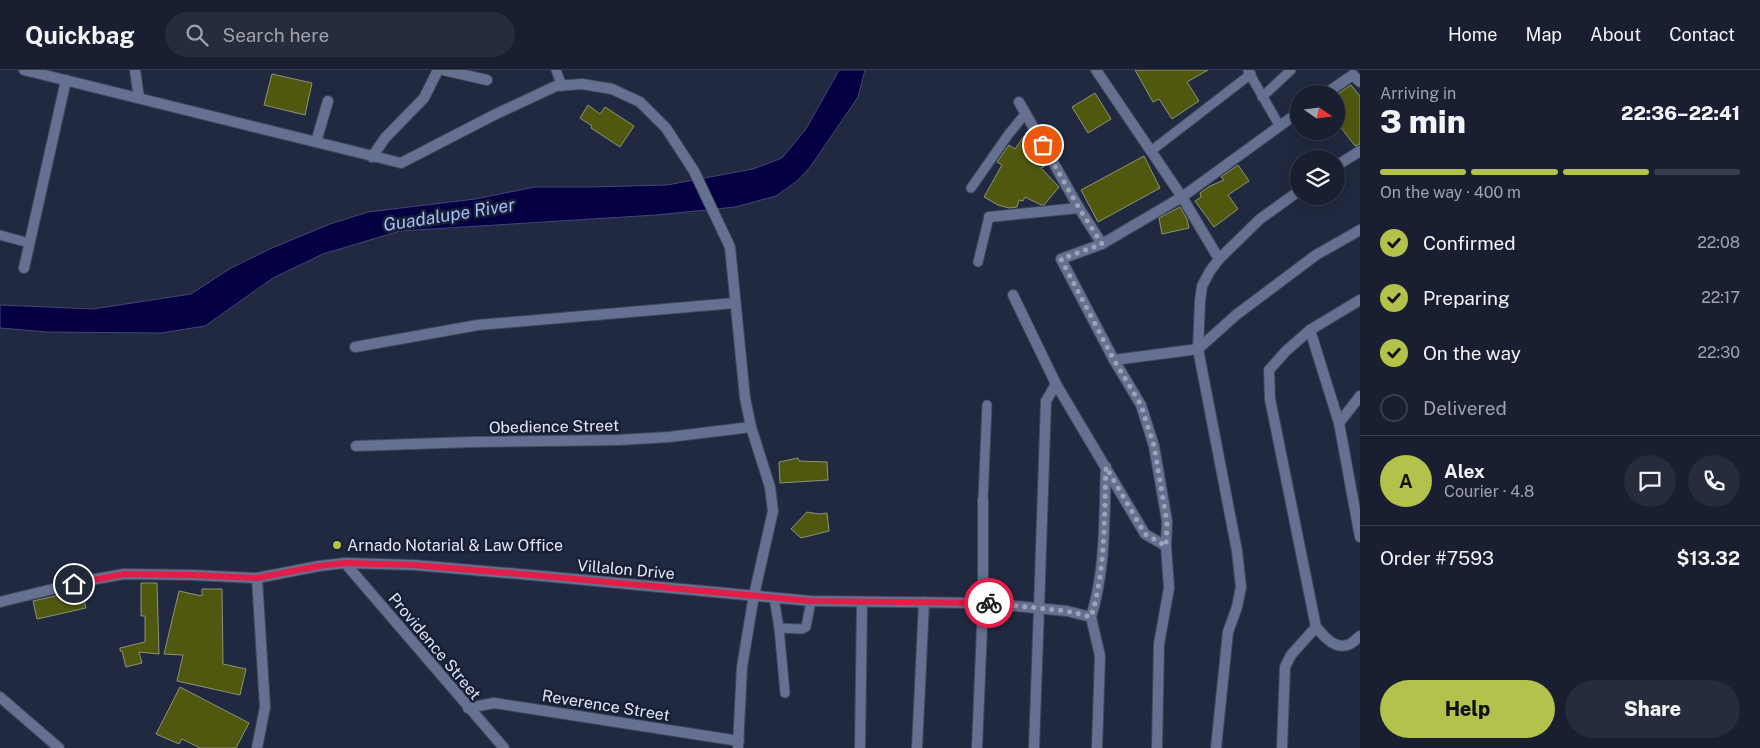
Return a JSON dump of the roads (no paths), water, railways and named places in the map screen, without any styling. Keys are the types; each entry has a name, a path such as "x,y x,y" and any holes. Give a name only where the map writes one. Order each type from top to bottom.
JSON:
{"street":[{"path":"24,70 401,163 545,91 562,86 582,84 612,88 640,102 666,128 694,171 730,247 734,267 735,303 745,398 751,427 770,487 773,511 754,595 742,667 738,745"},
{"path":"135,70 139,98"},
{"path":"372,157 385,138 424,98 438,70"},
{"path":"442,70 474,73 487,80"},
{"path":"1096,70 1182,197 1219,259"},
{"path":"1340,85 1354,76"},
{"path":"24,268 66,80"},
{"path":"316,142 328,101"},
{"path":"1019,102 1079,208 1102,244"},
{"path":"1157,748 1159,644 1169,588 1166,546 1167,522 1154,446 1141,405 1114,360 1061,259 1102,244 1182,197 1290,118"},
{"path":"1345,160 1360,151"},
{"path":"1216,748 1228,632 1237,607 1241,587 1237,551 1198,349 1202,286 1219,259 1260,219 1290,197"},
{"path":"989,217 1079,208"},
{"path":"1114,360 1198,349 1236,315 1316,255 1360,230"},
{"path":"1013,295 1056,384 1145,534 1166,546"},
{"path":"1360,300 1310,330 1286,351 1269,370 1270,399 1316,626 1329,642 1340,645 1350,644 1360,636"},
{"path":"355,347 478,325 735,303"},
{"path":"1310,330 1339,423 1357,507 1360,537"},
{"path":"1034,748 1046,401 1056,384"},
{"path":"1339,423 1360,396"},
{"name":"Obedience Street","path":"356,446 618,440 668,437 751,427"},
{"path":"1097,748 1100,656 1091,617 1098,595 1101,574 1106,467"},
{"path":"976,748 982,603 983,500"},
{"name":"Villalon Drive","path":"0,602 124,574 257,578 345,563 414,565 811,601 982,603 1067,611 1091,617"},
{"name":"Providence Street","path":"345,563 504,748"},
{"path":"257,578 265,706 257,748"},
{"path":"860,748 862,602"},
{"path":"917,748 924,602"},
{"path":"1282,748 1285,666 1291,655 1316,626"},
{"path":"0,697 59,748"},
{"name":"Reverence Street","path":"468,708 494,703 738,745"}],"lane":[{"path":"556,70 562,86"},
{"path":"1262,96 1290,70"},
{"path":"1151,150 1249,72 1279,125"},
{"path":"971,188 1025,114"},
{"path":"978,262 989,217"},
{"path":"0,235 29,243"},
{"path":"983,500 988,405"},
{"path":"774,598 779,628 784,693"},
{"path":"779,628 806,627 811,601"}],"water":[{"name":"Guadalupe River","path":"839,70 865,70 858,97 811,166 797,181 776,196 735,207 656,215 400,231 323,254 273,278 205,326 161,333 47,332 0,328 0,305 93,309 191,294 231,268 272,248 330,224 368,212 475,199 535,187 667,185 753,169 782,158 806,129"}],"place":[{"name":"Arnado Notarial & Law Office","path":"337,545"}]}
